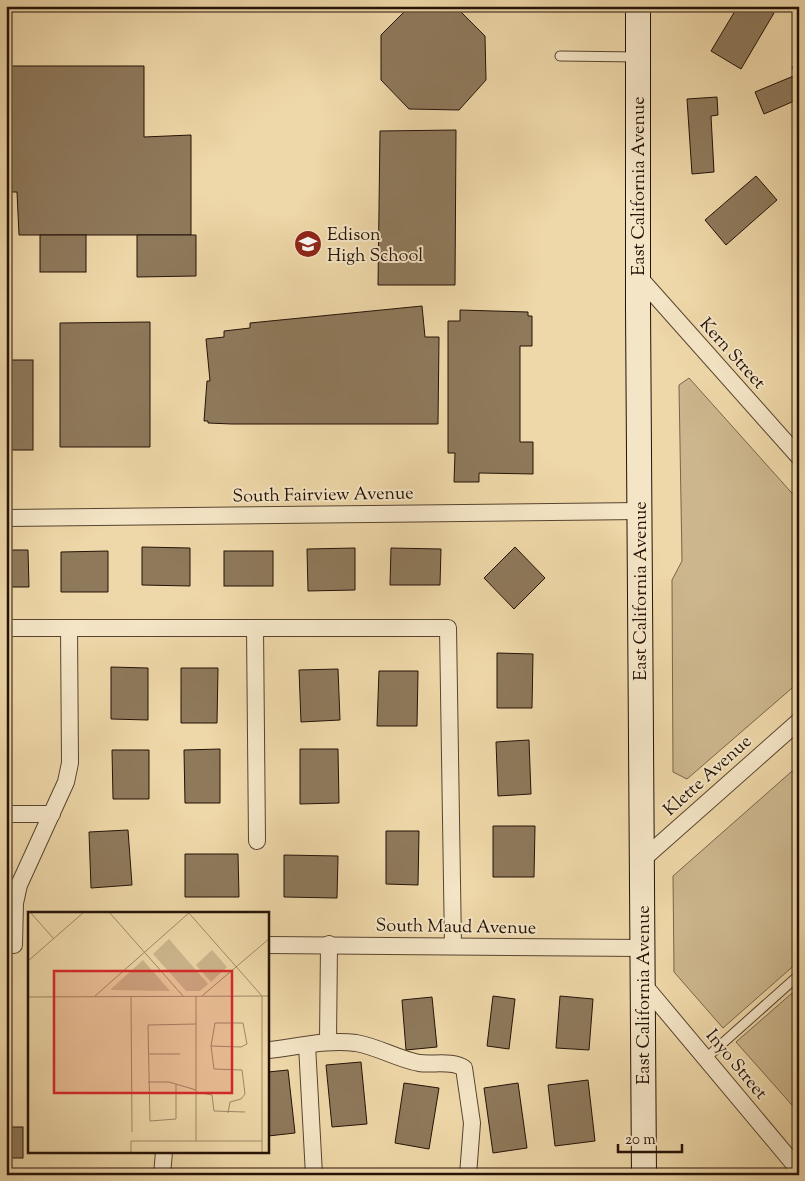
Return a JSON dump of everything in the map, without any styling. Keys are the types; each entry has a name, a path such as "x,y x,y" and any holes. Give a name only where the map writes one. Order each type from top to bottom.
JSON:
{"main road":[{"name":"East California Avenue","path":"638,6 644,1175"}],"street":[{"name":"Kern Street","path":"638,276 799,457"},
{"name":"South Fairview Avenue","path":"6,518 640,510"},
{"path":"6,628 448,628 453,946"},
{"path":"16,945 15,903 18,885 66,782 70,763 69,628"},
{"path":"255,628 257,841"},
{"name":"Klette Avenue","path":"642,860 799,721"},
{"path":"6,814 52,814"},
{"name":"South Maud Avenue","path":"269,944 643,948"},
{"path":"328,1042 329,944"},
{"name":"Inyo Street","path":"644,985 799,1170"},
{"path":"269,1050 328,1042 356,1043 380,1049 406,1061 426,1064 458,1064 464,1068 472,1123 468,1175"},
{"path":"307,1046 314,1175"},
{"path":"162,1175 164,1154"}],"lane":[{"path":"560,56 638,57"},
{"path":"706,1058 799,975"}],"shaded area":[{"path":"689,378 799,501 799,682 687,779 673,772 672,580 682,561 679,385"},
{"path":"799,765 799,961 723,1028 674,972 673,876"},
{"path":"799,987 799,1113 736,1042"}],"building":[{"path":"6,6 53,6 53,9 6,9"},
{"path":"95,6 141,6 141,10 95,10"},
{"path":"173,6 210,6 210,10 173,10"},
{"path":"241,6 282,6 282,9 241,9"},
{"path":"312,6 353,6 353,9 312,9"},
{"path":"410,6 455,6 485,36 486,80 459,110 409,109 381,80 381,35"},
{"path":"738,6 762,6 774,13 741,69 711,51"},
{"path":"799,64 799,99 764,114 755,92 796,75 792,67"},
{"path":"6,66 144,66 144,137 191,135 191,235 19,235 17,192 6,192"},
{"path":"717,97 718,115 711,116 714,172 692,174 687,99"},
{"path":"456,130 455,285 378,285 380,131"},
{"path":"756,176 777,200 726,245 705,220"},
{"path":"40,235 86,235 86,272 40,272"},
{"path":"137,235 196,235 196,276 137,277"},
{"path":"422,306 425,337 439,337 438,424 232,424 208,423 208,421 204,421 207,381 210,381 206,339 224,337 224,331 250,328 250,323"},
{"path":"460,310 528,312 528,316 532,316 532,346 520,346 520,442 533,442 533,474 479,473 479,482 454,482 455,453 448,453 448,321 460,321"},
{"path":"150,322 150,447 60,447 60,323"},
{"path":"6,360 33,360 33,450 6,450"},
{"path":"142,547 190,548 190,586 142,585"},
{"path":"515,547 545,578 514,609 484,578"},
{"path":"355,548 355,590 308,591 307,549"},
{"path":"391,548 441,549 440,585 390,585"},
{"path":"6,550 28,550 29,587 6,587"},
{"path":"108,551 108,592 61,592 61,552"},
{"path":"224,551 273,551 273,586 224,586"},
{"path":"497,653 533,654 532,708 497,708"},
{"path":"111,667 148,668 148,720 111,719"},
{"path":"181,668 218,668 217,723 181,723"},
{"path":"338,669 340,720 301,722 299,670"},
{"path":"379,671 418,671 417,726 377,726"},
{"path":"529,740 531,794 498,796 496,742"},
{"path":"220,749 220,803 185,803 184,750"},
{"path":"300,749 338,749 339,803 300,804"},
{"path":"112,750 149,750 149,799 113,799"},
{"path":"493,826 535,826 534,877 493,877"},
{"path":"128,830 132,885 91,888 89,832"},
{"path":"386,831 419,831 418,885 386,884"},
{"path":"185,854 238,854 239,897 185,897"},
{"path":"284,855 338,856 337,898 284,897"},
{"path":"493,996 515,999 509,1049 487,1046"},
{"path":"560,996 593,999 589,1050 556,1048"},
{"path":"432,997 437,1047 406,1050 402,1000"},
{"path":"361,1062 367,1124 332,1127 326,1065"},
{"path":"288,1070 295,1133 269,1136 269,1072"},
{"path":"588,1080 595,1141 555,1146 548,1085"},
{"path":"404,1083 439,1088 429,1149 395,1143"},
{"path":"518,1083 527,1148 493,1153 484,1088"},
{"path":"6,1127 23,1127 23,1158 6,1158"}],"place":[{"name":"Edison High School","path":"308,244"}]}
